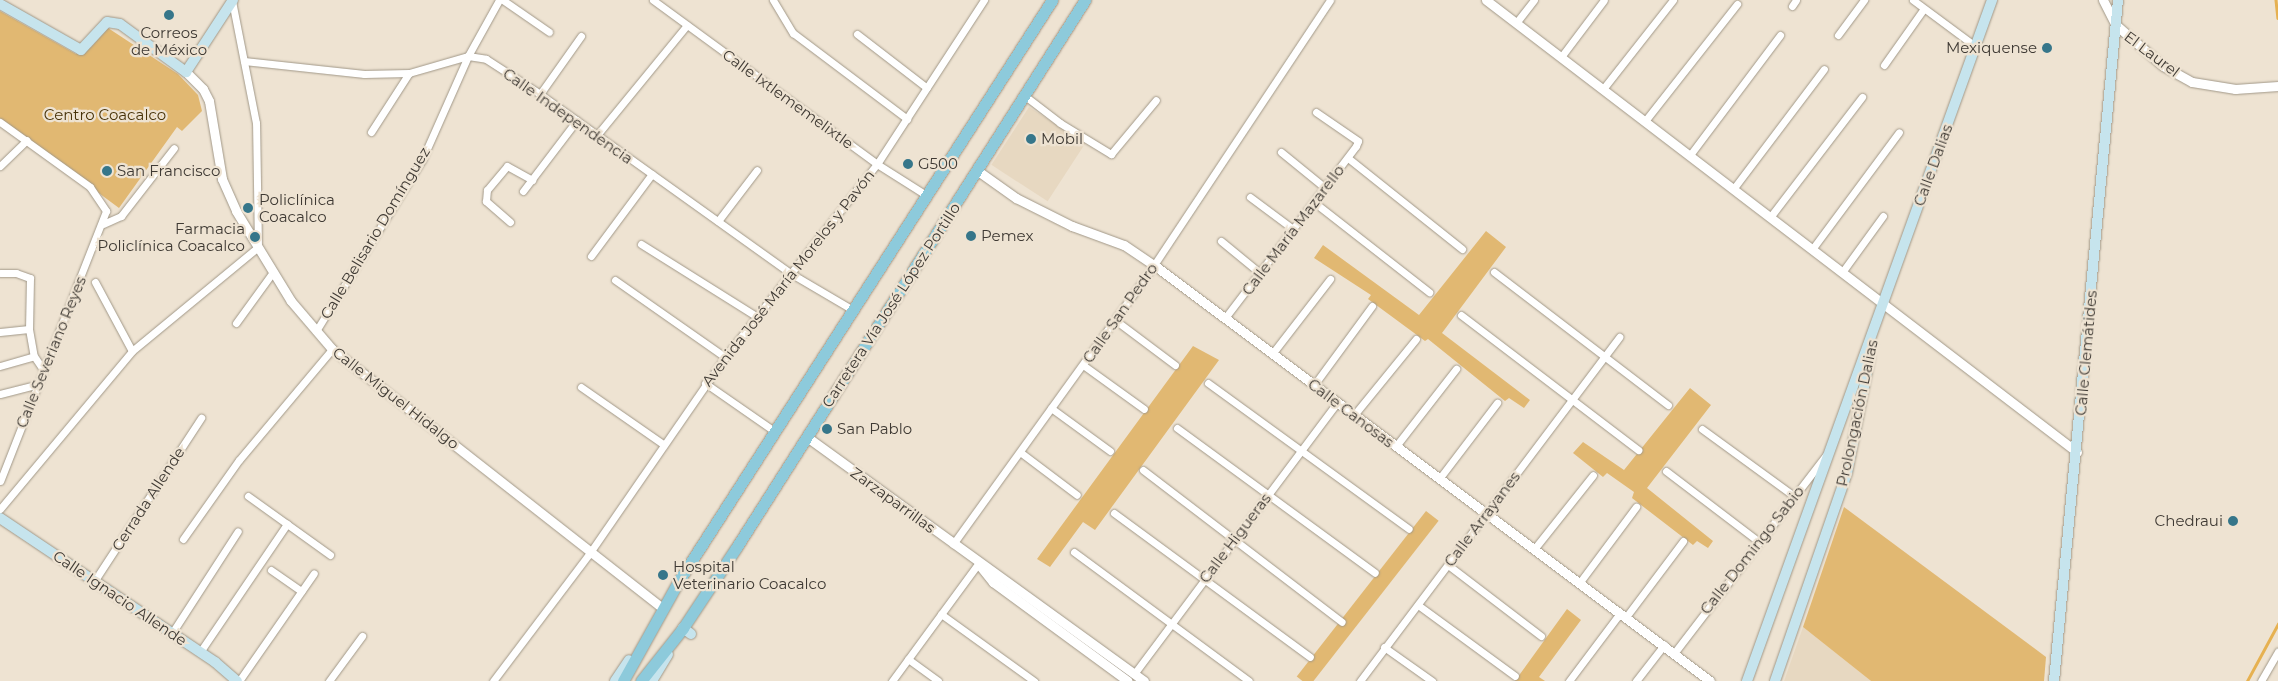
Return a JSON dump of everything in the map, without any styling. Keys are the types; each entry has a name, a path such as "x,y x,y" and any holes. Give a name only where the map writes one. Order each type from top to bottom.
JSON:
{"main road":[{"path":"0,4 81,50 107,22 120,24 186,72 232,0"},
{"name":"Carretera Vía José López Portillo","path":"622,681 663,609 774,430 1052,0"},
{"name":"Carretera Vía José López Portillo","path":"645,680 687,631 807,437 1086,0"},
{"name":"Calle Dalias","path":"1875,329 1992,0"},
{"name":"Calle Clemátides","path":"2054,681 2118,0"},
{"name":"Prolongación Dalias","path":"1747,681 1875,329"},
{"name":"Prolongación Dalias","path":"1775,681 1847,473 1875,329"},
{"name":"Calle Ignacio Allende","path":"0,518 95,580 200,652 238,681"},
{"path":"616,681 663,609"}],"street":[{"path":"0,509 132,351 258,247 258,142 232,0"},
{"name":"Calle Belisario Domínguez","path":"316,331 422,160 468,56 499,0"},
{"path":"504,0 549,32"},
{"name":"Calle Ixtlememelixtle","path":"653,0 877,164 926,195"},
{"path":"773,0 793,33 907,119"},
{"name":"Avenida José María Morelos y Pavón","path":"589,554 705,383 877,164 984,0"},
{"name":"Calle San Pedro","path":"953,544 1154,265 1278,75 1330,0"},
{"path":"1486,0 1884,302 2077,452"},
{"path":"1516,23 1534,0"},
{"path":"1561,57 1604,0"},
{"path":"1603,89 1673,0"},
{"path":"1838,35 1864,0"},
{"path":"1913,0 1923,10 1975,46"},
{"path":"2103,0 2116,26"},
{"path":"1645,121 1736,4"},
{"path":"1884,65 1923,10"},
{"path":"597,135 686,25"},
{"name":"El Laurel","path":"2116,26 2163,66 2192,82 2226,89 2278,86"},
{"path":"857,34 928,88"},
{"path":"1690,155 1780,35"},
{"path":"540,94 581,36"},
{"path":"244,61 364,74 409,73 468,56"},
{"name":"Calle Independencia","path":"468,56 486,60 540,94 790,273 853,310"},
{"path":"1734,188 1824,69"},
{"name":"Calle Miguel Hidalgo","path":"186,72 203,89 209,101 224,188 291,301 316,331 332,348 589,554 663,609"},
{"path":"371,132 409,73"},
{"path":"1025,96 1060,123 1111,154 1156,100"},
{"path":"1771,216 1862,97"},
{"name":"Calle María Mazarello","path":"1225,318 1348,158 1358,141 1316,112"},
{"path":"523,191 577,120"},
{"path":"0,122 90,187 106,211 103,224"},
{"path":"1813,248 1899,132"},
{"path":"0,166 27,140"},
{"path":"103,224 121,216 174,148"},
{"path":"1281,152 1324,187"},
{"path":"1348,158 1462,249"},
{"path":"510,222 486,201 487,190 507,166 532,180"},
{"path":"718,221 757,170"},
{"name":"Calle Canosas","path":"978,170 1016,198 1072,226 1124,245 1154,265 1486,514 1675,652 1710,681"},
{"path":"591,256 652,174"},
{"path":"1250,197 1293,229"},
{"path":"1314,203 1429,292"},
{"path":"1843,271 1883,216"},
{"name":"Calle Severiano Reyes","path":"0,481 103,224"},
{"path":"1221,241 1260,273"},
{"path":"641,244 756,316"},
{"path":"236,323 273,272"},
{"path":"1494,272 1668,405"},
{"path":"0,273 16,273 30,278 30,329 34,356 44,372"},
{"path":"1272,354 1330,279"},
{"path":"615,280 725,356"},
{"path":"95,282 132,351"},
{"path":"1314,385 1372,306"},
{"path":"1461,315 1638,450"},
{"path":"1115,320 1175,365"},
{"path":"0,332 30,329"},
{"name":"Calle Arrayanes","path":"1360,681 1620,337"},
{"path":"1354,415 1416,339"},
{"path":"183,539 239,460 332,348"},
{"path":"0,366 34,356"},
{"path":"1083,365 1144,409"},
{"path":"1396,446 1456,369"},
{"path":"705,383 774,430"},
{"path":"1208,383 1409,529"},
{"path":"0,394 39,384"},
{"path":"581,387 663,444"},
{"name":"Calle Higueras","path":"1131,677 1337,403"},
{"path":"1439,479 1498,403"},
{"path":"1051,408 1110,451"},
{"name":"Cerrada Allende","path":"95,580 201,418"},
{"path":"1177,428 1375,573"},
{"path":"1702,430 1794,496"},
{"name":"Zarzaparrillas","path":"807,437 978,564 998,574 1131,677 1144,681"},
{"name":"Calle Domingo Sabio","path":"1675,652 1830,449"},
{"path":"1020,452 1077,495"},
{"path":"1143,470 1342,622"},
{"path":"1666,471 1758,541"},
{"path":"1535,548 1593,474"},
{"path":"248,496 330,556"},
{"path":"1580,582 1636,507"},
{"path":"1114,513 1205,578 1310,658"},
{"path":"200,652 286,524"},
{"path":"172,633 238,531"},
{"path":"1569,681 1683,541"},
{"path":"1074,552 1249,681"},
{"path":"492,681 589,554"},
{"path":"892,681 978,564"},
{"path":"1448,565 1541,636"},
{"path":"271,570 301,590"},
{"path":"238,681 314,572"},
{"path":"1418,605 1515,676"},
{"path":"941,614 1034,681"},
{"path":"329,681 362,636"},
{"path":"1636,681 1664,645"},
{"path":"1384,647 1432,681"},
{"path":"2261,681 2278,651"},
{"path":"908,660 938,681"}],"shaded area":[{"path":"1029,107 1085,143 1048,201 991,165"},
{"path":"1803,627 1871,681 1784,681"}],"green space":[{"name":"Centro Coacalco","path":"0,11 76,54 91,47 108,28 178,74 198,95 202,111 182,131 177,127 119,208 0,120"},
{"path":"1486,231 1506,247 1442,333 1530,400 1524,408 1509,398 1505,401 1428,339 1425,341 1368,299 1371,295 1314,258 1323,245 1419,315"},
{"path":"1193,346 1219,360 1095,530 1083,522 1050,567 1037,559"},
{"path":"1690,388 1711,405 1647,488 1713,541 1708,548 1697,541 1693,545 1632,498 1634,492 1607,473 1603,477 1573,453 1583,442 1624,470"},
{"path":"1844,507 2046,657 2044,681 1871,681 1803,627"},
{"path":"1426,511 1439,521 1313,681 1302,681 1297,676"},
{"path":"1567,609 1581,620 1539,677 1545,681 1515,681"}],"waterway":[{"path":"2276,0 2278,18"},
{"path":"2247,681 2278,624"}],"place":[{"name":"Correos de México","path":"169,15"},
{"name":"Mexiquense","path":"2047,48"},
{"name":"Mobil","path":"1031,139"},
{"name":"G500","path":"908,164"},
{"name":"San Francisco","path":"107,171"},
{"name":"Policlínica Coacalco","path":"248,208"},
{"name":"Pemex","path":"971,236"},
{"name":"Farmacia Policlínica Coacalco","path":"255,237"},
{"name":"San Pablo","path":"827,429"},
{"name":"Chedraui","path":"2233,521"},
{"name":"Hospital Veterinario Coacalco","path":"663,575"}]}
